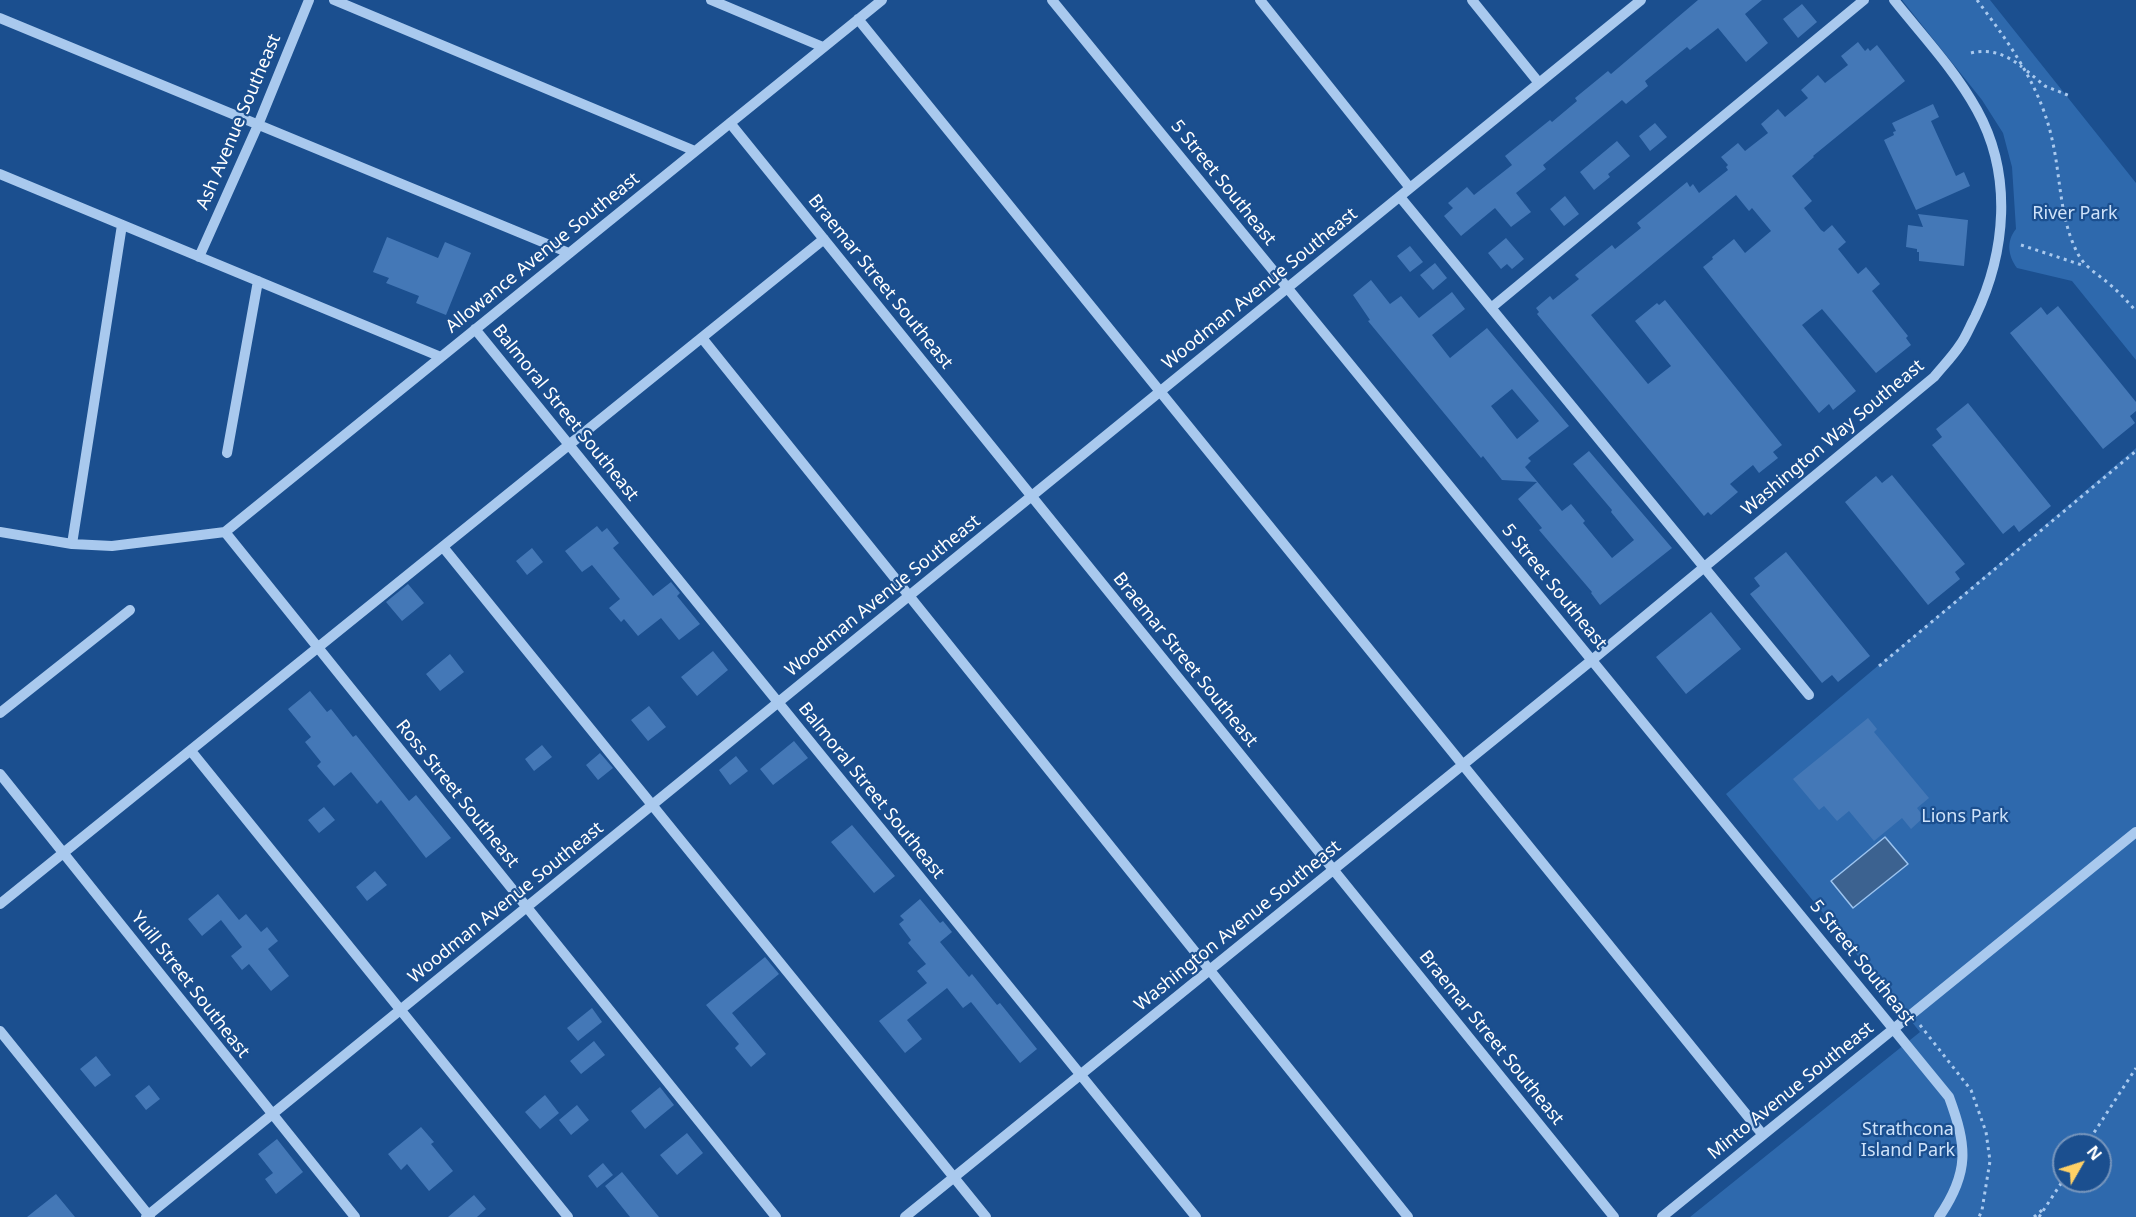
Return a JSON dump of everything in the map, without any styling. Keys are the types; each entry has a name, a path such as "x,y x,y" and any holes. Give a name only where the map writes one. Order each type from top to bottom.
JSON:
{"street":[{"name":"Ash Avenue Southeast","path":"199,257 258,125 309,0"},
{"path":"334,0 695,151"},
{"path":"711,0 823,47"},
{"name":"Allowance Avenue Southeast","path":"225,532 882,0"},
{"name":"5 Street Southeast","path":"1052,0 1949,1097 1964,1150 1961,1174 1947,1206 1939,1217"},
{"path":"1260,0 1410,188"},
{"path":"1472,0 1539,83"},
{"name":"Woodman Avenue Southeast","path":"148,1216 1641,0"},
{"path":"1491,308 1864,0"},
{"name":"Washington Way Southeast","path":"1592,660 1934,377 1961,344 1991,278 2000,241 2002,212 1998,170 1989,137 1977,111 1960,84 1894,0"},
{"path":"0,18 569,253"},
{"path":"858,19 1763,1135"},
{"name":"Braemar Street Southeast","path":"730,123 1614,1217"},
{"path":"0,174 441,357"},
{"path":"1400,196 1809,695"},
{"path":"72,544 122,225"},
{"path":"0,904 824,239"},
{"path":"227,453 258,281"},
{"name":"Balmoral Street Southeast","path":"475,329 1196,1217"},
{"path":"702,338 1408,1217"},
{"path":"0,532 72,544 112,546 225,532"},
{"name":"Ross Street Southeast","path":"225,532 776,1217"},
{"path":"443,547 986,1217"},
{"path":"0,712 130,610"},
{"name":"Washington Avenue Southeast","path":"905,1217 1592,660"},
{"path":"191,751 568,1217"},
{"name":"Yuill Street Southeast","path":"0,774 355,1217"},
{"name":"Minto Avenue Southeast","path":"1662,1217 2136,832"},
{"path":"0,1031 148,1216"}],"path":[{"path":"1977,0 2025,69 2045,113 2059,172 2062,207 2078,254 2136,311"},
{"path":"1971,53 1985,51 2009,57 2045,86 2070,96"},
{"path":"2021,246 2076,262 2093,271"},
{"path":"1879,666 2136,451"},
{"path":"2094,1133 2136,1068"},
{"path":"2039,1217 2055,1193"},
{"path":"2034,1217 2046,1207"}],"green space":[{"name":"River Park","path":"1902,0 1990,0 2136,183 2136,360 2072,281 2017,268 2009,248 2016,229 2012,167 2003,133 1982,100"},
{"name":"Lions Park","path":"2136,448 2136,1217 1690,1217 1920,1032 1726,794"}],"shaded area":[{"path":"1885,837 1908,864 1853,908 1831,881"}],"building":[{"path":"1698,0 1762,0 1745,14 1768,43 1746,62 1718,28 1690,50 1687,47 1645,81 1648,86 1626,104 1622,100 1543,165 1546,169 1516,193 1531,212 1511,227 1495,208 1461,236 1444,216 1453,208 1448,203 1467,187 1474,195 1512,165 1505,156 1550,120 1552,122 1577,101 1575,98 1608,71 1611,74"},
{"path":"1802,4 1817,22 1798,38 1783,19"},
{"path":"1858,42 1865,51 1868,48 1870,51 1877,45 1905,81 1792,176 1812,201 1804,208 1821,230 1824,232 1832,225 1846,242 1838,249 1858,274 1866,267 1880,284 1872,291 1908,336 1906,338 1911,345 1876,373 1822,309 1802,325 1856,391 1833,410 1829,404 1819,413 1703,267 1734,239 1745,253 1771,231 1752,208 1749,211 1736,195 1591,315 1648,384 1671,366 1635,321 1657,303 1659,305 1665,300 1782,445 1773,452 1778,458 1759,473 1753,465 1730,484 1738,492 1711,515 1708,512 1704,516 1537,314 1539,312 1536,308 1550,296 1553,300 1579,279 1575,275 1612,245 1615,249 1641,228 1637,223 1687,182 1690,187 1693,184 1699,193 1728,170 1726,167 1728,165 1721,157 1738,143 1745,151 1768,133 1761,124 1778,109 1785,117 1808,98 1801,90 1818,75 1825,83 1848,65 1841,56"},
{"path":"1933,104 1939,117 1931,121 1956,176 1964,172 1970,186 1916,210 1884,140 1894,135 1893,132 1896,131 1892,123"},
{"path":"1655,123 1667,137 1650,151 1639,136"},
{"path":"1617,141 1630,156 1608,174 1610,177 1594,190 1580,172"},
{"path":"1565,196 1579,214 1564,226 1550,209"},
{"path":"1918,214 1968,220 1964,266 1919,261 1917,249 1906,247 1908,225 1923,227"},
{"path":"387,237 438,258 445,242 471,253 446,315 416,303 419,296 386,283 389,278 373,272"},
{"path":"1506,238 1524,259 1512,269 1507,264 1501,269 1488,253"},
{"path":"1410,246 1423,262 1410,272 1397,256"},
{"path":"1435,263 1447,278 1433,290 1420,275"},
{"path":"1371,280 1390,304 1401,296 1419,318 1452,292 1465,309 1432,335 1450,358 1487,328 1569,426 1528,458 1531,461 1525,467 1562,511 1571,504 1585,521 1583,523 1612,558 1634,540 1573,464 1589,451 1672,548 1600,605 1592,592 1539,530 1542,528 1518,499 1537,482 1502,480 1483,456 1481,458 1368,321 1370,320 1353,295","holes":["1512,389 1539,421 1517,439 1491,406"]},
{"path":"2058,306 2136,402 2136,411 2130,416 2135,423 2103,449 2010,333 2041,307 2047,315"},
{"path":"1968,403 2051,506 2019,532 2014,525 2003,534 1932,445 1942,437 1936,429"},
{"path":"1892,475 1965,564 1955,572 1960,579 1928,605 1845,502 1876,476 1882,483"},
{"path":"597,526 602,532 607,528 619,543 613,548 653,596 671,582 680,593 677,596 700,624 679,640 661,618 638,636 624,619 621,622 609,608 620,599 592,565 582,572 565,551"},
{"path":"532,548 543,562 527,575 516,561"},
{"path":"1786,552 1870,656 1838,682 1832,675 1822,683 1750,594 1760,586 1754,578"},
{"path":"408,584 424,603 402,621 386,602"},
{"path":"1711,612 1741,649 1686,694 1656,657"},
{"path":"713,651 728,670 697,696 681,677"},
{"path":"450,654 464,672 440,691 426,674"},
{"path":"310,691 327,712 331,709 353,737 356,735 409,801 416,795 451,838 426,858 381,800 377,804 351,772 334,786 317,766 321,762 305,742 311,737 288,709"},
{"path":"649,706 666,727 648,741 631,720"},
{"path":"1868,718 1877,729 1874,732 1929,798 1917,808 1924,817 1911,829 1902,818 1874,841 1849,811 1837,821 1824,806 1819,810 1793,779"},
{"path":"794,741 808,758 773,785 760,769"},
{"path":"542,745 552,757 534,771 525,759"},
{"path":"600,753 613,768 598,780 586,765"},
{"path":"736,756 748,771 730,785 719,770"},
{"path":"324,807 335,820 319,833 308,820"},
{"path":"852,825 895,876 874,893 831,842"},
{"path":"375,871 387,885 367,901 356,887"},
{"path":"218,894 239,920 246,914 261,932 267,927 278,941 268,949 289,976 271,991 249,964 242,970 231,956 242,947 221,920 202,936 188,919"},
{"path":"920,899 940,923 943,921 952,932 940,942 969,977 972,974 997,1005 1000,1003 1037,1049 1020,1063 971,1002 963,1008 947,988 907,1020 922,1039 905,1053 879,1021 927,983 917,971 926,964 908,943 911,940 899,924 904,920 900,916"},
{"path":"765,957 779,974 732,1013 766,1054 751,1067 735,1048 739,1044 706,1005"},
{"path":"592,1008 602,1022 578,1041 567,1028"},
{"path":"594,1041 605,1055 581,1074 570,1061"},
{"path":"96,1056 111,1075 95,1087 80,1069"},
{"path":"149,1085 160,1099 146,1110 135,1096"},
{"path":"660,1087 674,1105 645,1129 631,1111"},
{"path":"545,1095 559,1113 540,1129 525,1112"},
{"path":"577,1105 589,1120 571,1135 559,1120"},
{"path":"421,1127 434,1142 431,1144 453,1171 429,1191 407,1164 401,1170 388,1154"},
{"path":"687,1133 703,1153 677,1175 660,1155"},
{"path":"277,1139 303,1172 276,1194 265,1179 273,1173 258,1154"},
{"path":"603,1163 613,1175 597,1188 588,1176"},
{"path":"622,1172 659,1217 630,1217 605,1186"},
{"path":"56,1194 75,1217 27,1217"},
{"path":"474,1195 486,1209 477,1217 448,1217"}],"park label":[{"name":"Strathcona Island Park","path":"1908,1140"}]}
